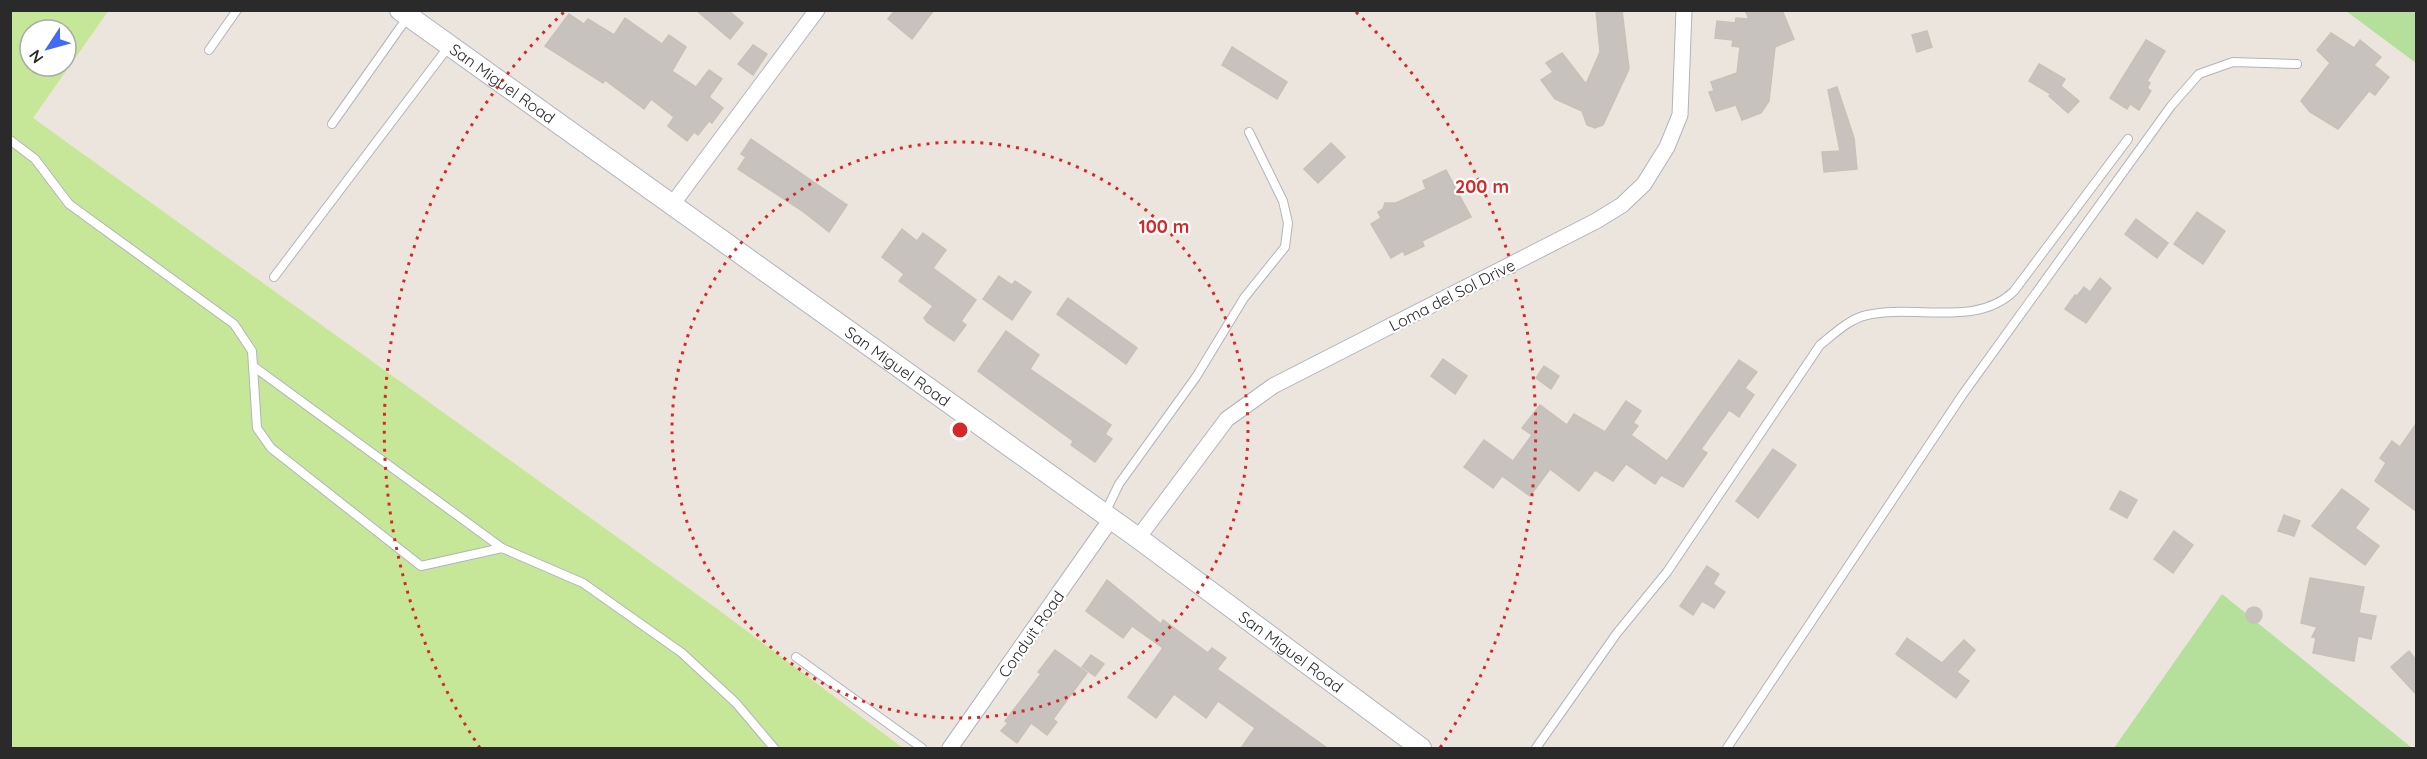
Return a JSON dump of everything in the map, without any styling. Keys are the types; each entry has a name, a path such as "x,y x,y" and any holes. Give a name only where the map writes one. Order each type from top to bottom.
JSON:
{"street":[{"path":"671,206 817,10"},
{"name":"Loma del Sol Drive","path":"1138,538 1227,419 1273,386 1596,221 1622,205 1644,184 1667,147 1680,115 1684,10"},
{"name":"San Miguel Road","path":"404,14 1138,538 1421,748"},
{"name":"Conduit Road","path":"950,748 1108,517"}],"lane":[{"path":"209,50 237,10"},
{"path":"332,124 404,14"},
{"path":"274,277 449,46"},
{"path":"1727,748 1963,394 2171,106 2199,74 2233,63 2297,64"},
{"path":"1108,517 1119,484 1196,376 1244,298 1285,248 1288,223 1283,201 1249,132"},
{"path":"1536,748 1617,633 1667,572 1820,345 1845,325 1865,315 1910,310 1981,311 2002,303 2014,291 2128,139"},
{"path":"10,140 35,159 69,204 234,324 252,351 257,428 271,448 421,566 502,548"},
{"path":"253,366 502,548 583,583 682,654 735,703 774,748"},
{"path":"796,657 922,748"}],"green space":[{"path":"109,10 78,54 78,18 18,18 18,78 61,78 33,118 716,608 903,748 11,748 11,11"},
{"path":"2346,11 2412,11 2416,14 2416,63"},
{"path":"2222,594 2412,748 2114,748"}],"building":[{"path":"696,10 728,10 743,23 730,39"},
{"path":"895,10 934,10 912,39 888,19"},
{"path":"1596,10 1622,10 1629,69 1603,125 1595,128 1587,125 1582,111 1555,99 1541,80 1553,72 1546,63 1562,53 1586,84 1600,52"},
{"path":"1745,10 1782,10 1794,39 1775,47 1769,101 1761,113 1742,120 1736,105 1716,111 1709,92 1714,91 1711,82 1737,73 1740,47 1732,46 1733,40 1715,38 1717,21 1735,23 1736,18 1749,19"},
{"path":"569,14 584,24 588,19 614,35 625,18 662,44 669,35 686,47 672,71 696,87 709,70 722,79 709,97 723,108 712,123 709,121 698,135 694,132 687,141 668,126 674,117 651,99 644,109 605,80 603,83 545,46"},
{"path":"1927,31 1932,47 1917,52 1912,35"},
{"path":"2331,33 2354,48 2360,40 2381,57 2374,65 2389,77 2375,95 2369,91 2338,129 2310,112 2301,101 2330,63 2317,50"},
{"path":"2146,40 2165,51 2147,81 2150,83 2147,88 2151,91 2139,110 2130,104 2127,109 2110,98"},
{"path":"753,45 767,54 753,75 738,64"},
{"path":"1232,47 1287,82 1277,99 1222,65"},
{"path":"2039,64 2065,79 2061,86 2079,101 2068,113 2049,96 2051,94 2029,81"},
{"path":"1837,87 1854,138 1857,169 1824,172 1822,152 1840,151 1828,90"},
{"path":"751,139 847,205 829,232 801,210 738,169 746,157 741,154"},
{"path":"1331,143 1345,157 1318,183 1304,169"},
{"path":"1446,170 1471,217 1422,241 1424,246 1405,255 1403,251 1391,258 1371,224 1381,218 1378,212 1383,209 1385,203 1396,203 1426,189 1423,181"},
{"path":"2197,212 2225,231 2203,264 2174,244"},
{"path":"2136,219 2168,243 2157,258 2125,234"},
{"path":"902,229 917,241 923,233 946,250 933,268 976,300 961,321 966,325 954,341 927,322 924,318 933,306 899,281 904,274 882,257"},
{"path":"999,276 1012,285 1015,281 1031,292 1012,320 983,299"},
{"path":"2100,278 2111,288 2086,323 2065,309 2084,287 2090,292"},
{"path":"1068,298 1137,348 1126,364 1057,314"},
{"path":"1006,331 1039,355 1030,369 1111,425 1105,434 1112,439 1095,462 1071,445 1073,441 978,371"},
{"path":"1443,359 1467,376 1455,394 1431,376"},
{"path":"1739,360 1757,372 1745,388 1754,395 1739,417 1729,410 1701,449 1707,453 1683,487 1661,475 1655,484 1626,464 1613,481 1595,470 1579,491 1550,469 1530,496 1502,476 1493,488 1464,467 1484,440 1513,461 1532,435 1522,428 1540,405 1567,425 1574,414 1605,432 1626,401 1641,411 1633,423 1638,426 1631,435 1667,461"},
{"path":"1544,366 1559,376 1551,389 1536,378"},
{"path":"2416,424 2416,511 2375,481 2386,463 2380,458 2392,441 2400,447"},
{"path":"1773,449 1796,465 1758,518 1736,501"},
{"path":"2342,489 2369,509 2355,528 2379,546 2365,565 2312,526"},
{"path":"2120,491 2137,500 2127,518 2110,509"},
{"path":"2284,515 2300,521 2294,536 2278,531"},
{"path":"2174,531 2193,545 2173,573 2154,559"},
{"path":"1707,566 1719,574 1713,584 1725,592 1714,608 1702,601 1693,615 1680,606"},
{"path":"2310,578 2364,587 2359,613 2376,616 2371,639 2358,636 2354,661 2313,653 2316,638 2312,637 2317,627 2301,623"},
{"path":"1107,580 1161,624 1163,620 1208,653 1212,648 1226,658 1217,669 1327,748 1241,748 1255,728 1218,701 1206,718 1174,694 1156,718 1128,697 1163,648 1132,626 1123,638 1086,611"},
{"path":"2251,607 2257,607 2262,615 2260,621 2251,623 2246,618 2246,612"},
{"path":"1907,638 1942,663 1964,640 1975,650 1957,672 1969,681 1956,698 1896,654"},
{"path":"1055,650 1087,673 1053,719 1057,722 1047,735 1031,723 1017,743 1001,731 1008,723 1005,721 1041,674 1038,672"},
{"path":"2409,651 2416,660 2416,694 2391,667"},
{"path":"1091,655 1104,664 1095,676 1082,667"}]}
